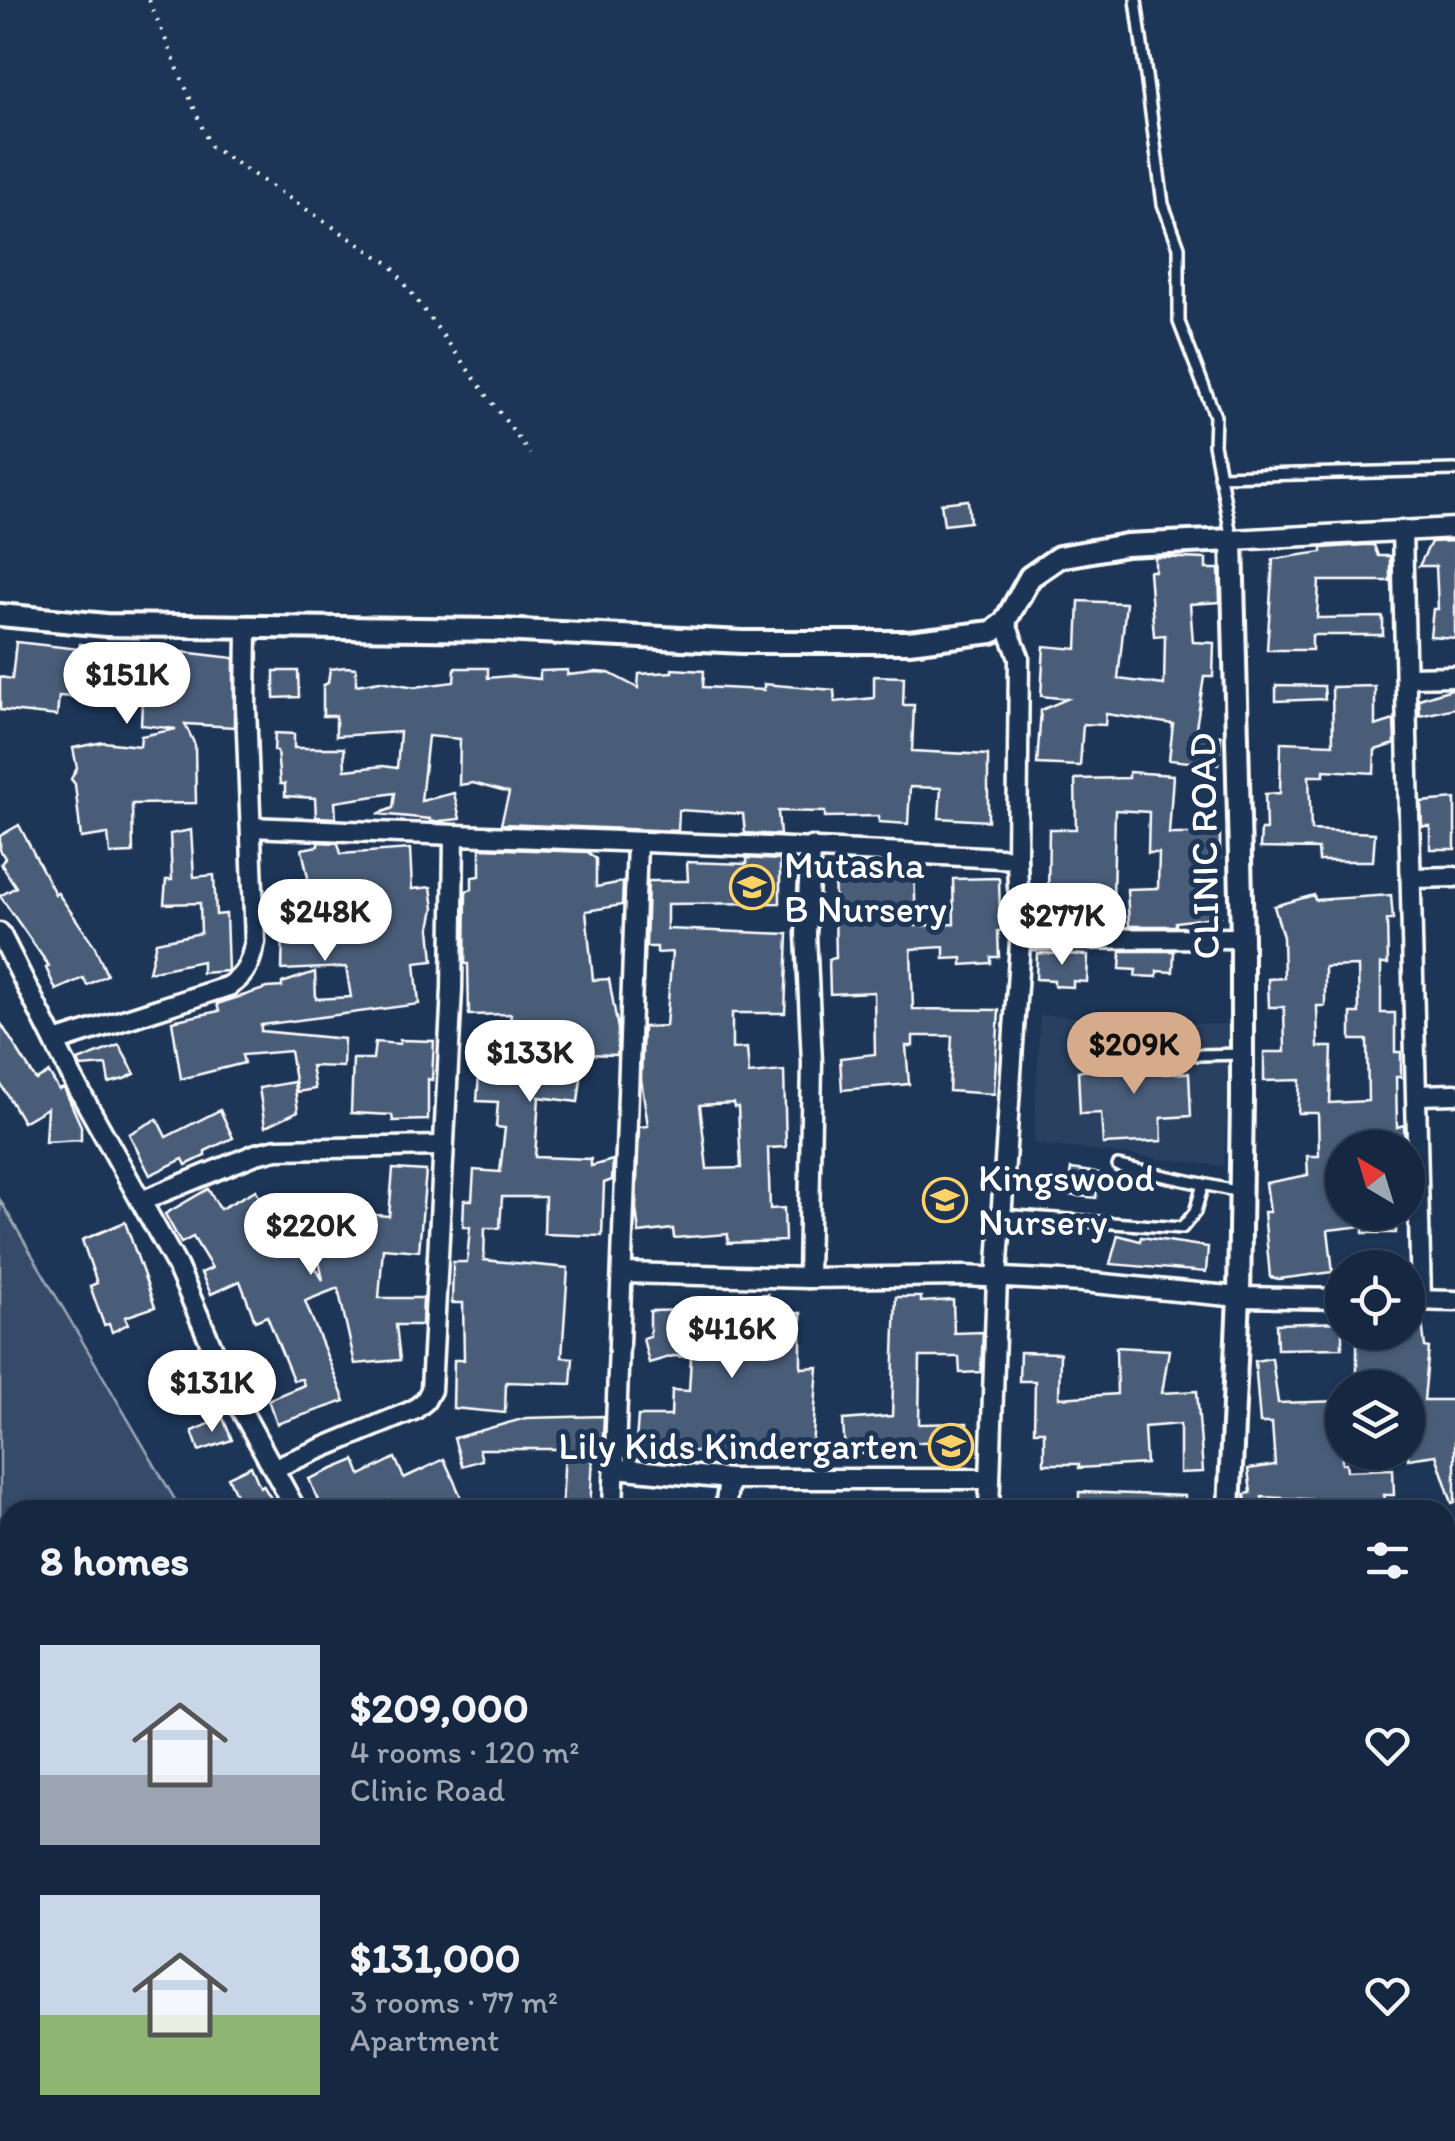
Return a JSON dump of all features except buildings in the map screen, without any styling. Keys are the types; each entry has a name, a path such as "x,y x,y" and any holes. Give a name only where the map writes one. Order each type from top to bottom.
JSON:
{"street":[{"path":"0,615 106,624 500,630 743,642 909,642 992,632 1005,622 1030,577 1059,557 1126,545 1455,528"},
{"path":"1402,530 1416,1095 1414,1250"},
{"name":"CLINIC ROAD","path":"1230,1500 1239,1297 1242,1054 1232,540"},
{"path":"989,1500 997,1278 1023,899 1018,888 1017,860 1019,657 1005,622"},
{"path":"54,1042 229,986 243,976 254,942 247,628"},
{"path":"1408,676 1455,676"},
{"path":"250,827 637,844 812,847 1017,860"},
{"path":"274,1468 414,1410 425,1401 432,1377 452,989 454,836"},
{"path":"613,1500 637,844"},
{"path":"808,1278 812,1063 806,934 812,847"},
{"path":"1412,878 1455,877"},
{"path":"0,934 54,1042 177,1266 233,1395 291,1500"},
{"path":"1020,939 1242,938"},
{"path":"1416,1095 1455,1094"},
{"path":"142,1202 256,1154 278,1149 442,1146"},
{"path":"624,1273 997,1278 1239,1297 1325,1299"},
{"path":"1425,1301 1455,1302"},
{"path":"615,1468 728,1479 990,1479"},
{"path":"726,1500 728,1479"}],"lane":[{"path":"1136,0 1163,204 1179,247 1178,322 1213,410 1219,476 1232,540"},
{"path":"1219,476 1455,470"},
{"path":"1198,1055 1242,1054"},
{"path":"1118,1166 1240,1192"},
{"path":"1002,1215 1182,1228 1195,1212 1203,1184"}],"path":[{"path":"149,0 210,146 391,265 530,454"}],"shaded area":[{"path":"1040,1015 1230,1025 1224,1166 1034,1144"},
{"path":"0,1200 175,1500 0,1500"}],"place":[{"name":"Mutasha B Nursery","path":"752,887"},
{"name":"Kingswood Nursery","path":"945,1200"},
{"name":"Lily Kids Kindergarten","path":"951,1446"}]}
